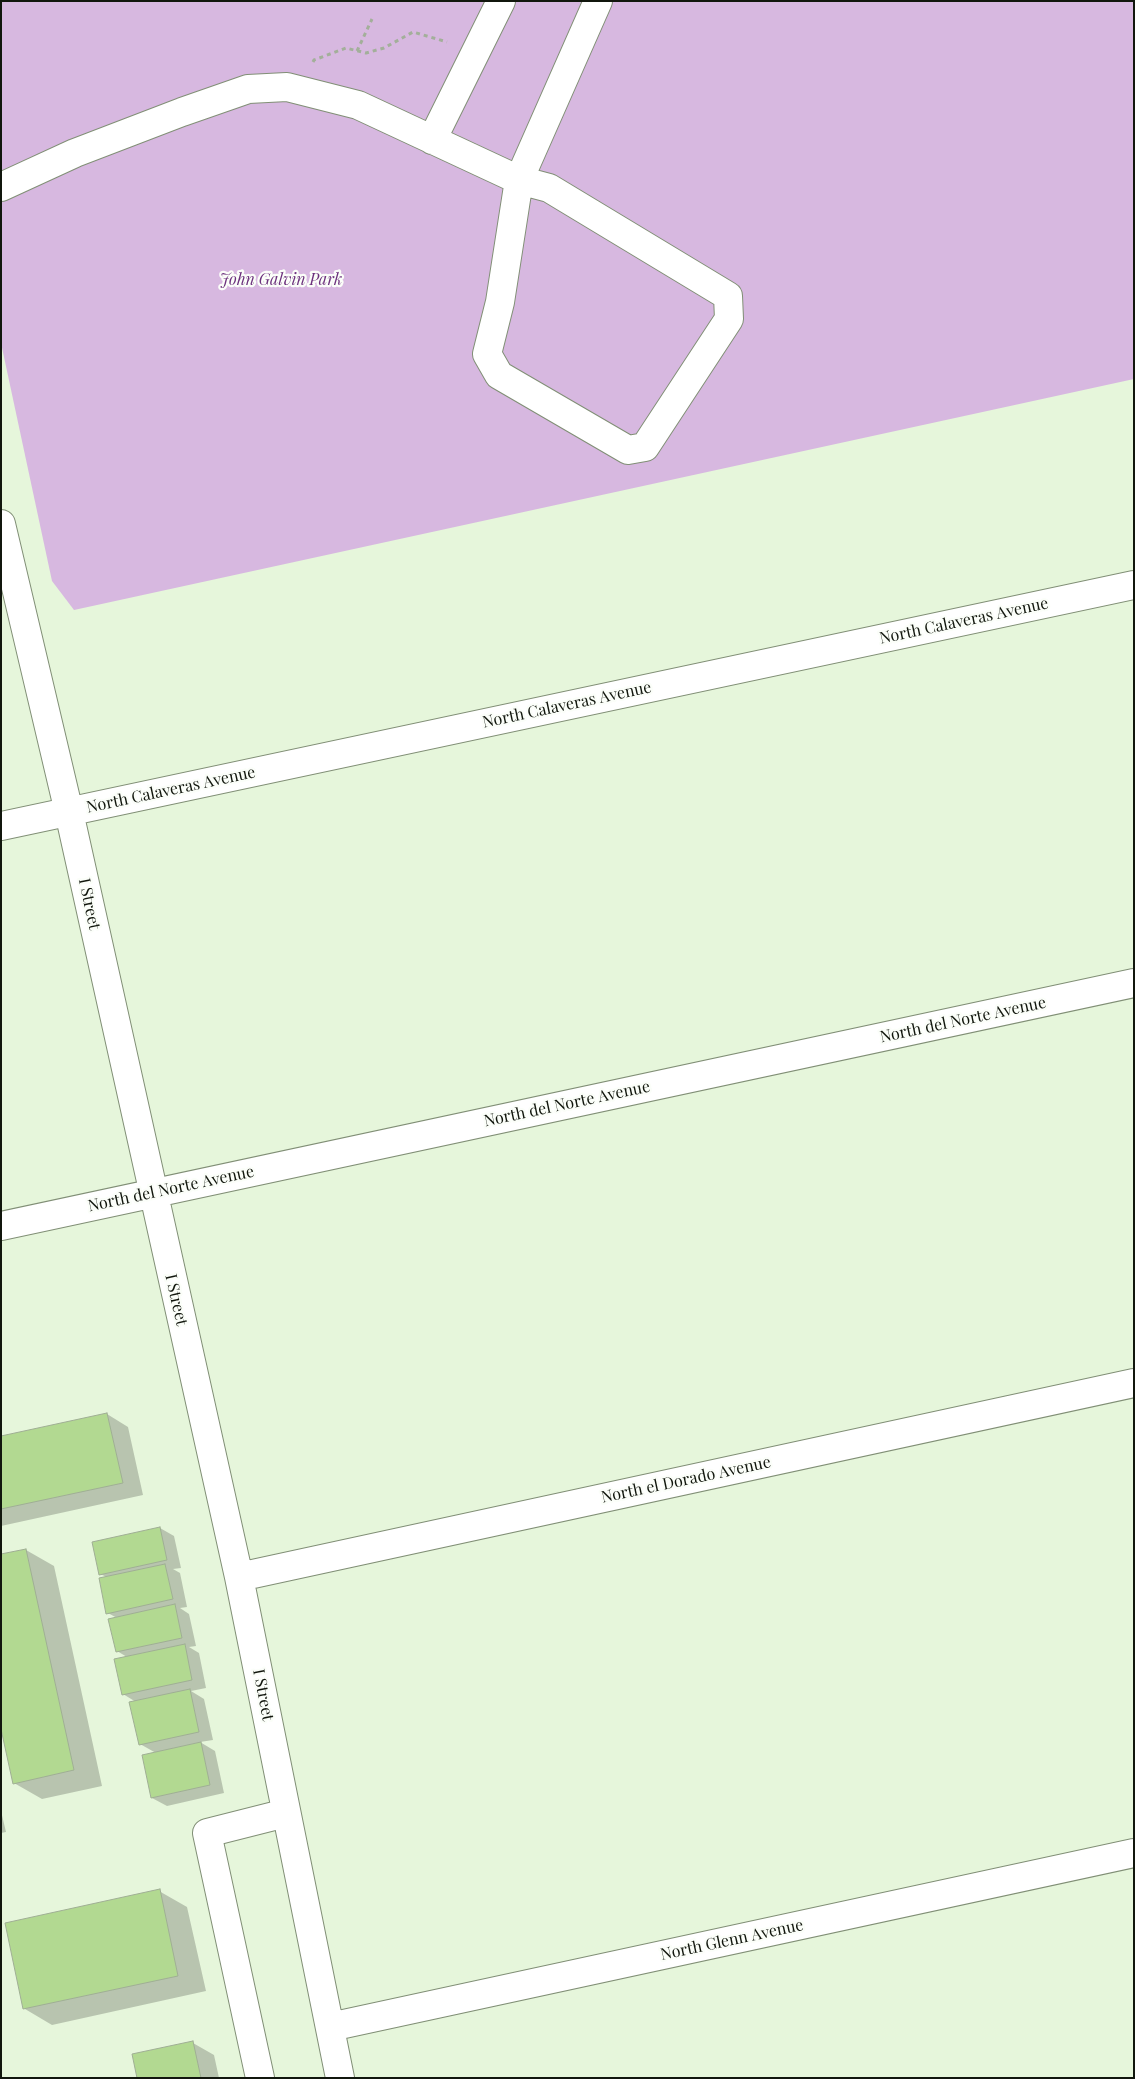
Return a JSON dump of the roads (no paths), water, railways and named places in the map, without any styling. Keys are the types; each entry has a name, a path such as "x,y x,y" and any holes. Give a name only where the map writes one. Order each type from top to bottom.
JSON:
{"street":[{"path":"432,140 501,1"},
{"path":"1,188 75,153 248,89 287,87 358,105 519,180 549,188 728,296 729,319 645,447 628,450 499,375 487,354 500,302 519,180 598,1"},
{"name":"I Street","path":"1,524 69,812 238,1577 340,2078"},
{"name":"North Calaveras Avenue","path":"1,826 1134,585"},
{"name":"North del Norte Avenue","path":"1,1226 1134,983"},
{"name":"North el Dorado Avenue","path":"238,1577 1134,1383"},
{"path":"260,2078 207,1833 286,1813"},
{"name":"North Glenn Avenue","path":"330,2027 1134,1853"}],"park label":[{"name":"John Galvin Park","path":"281,280"}]}
